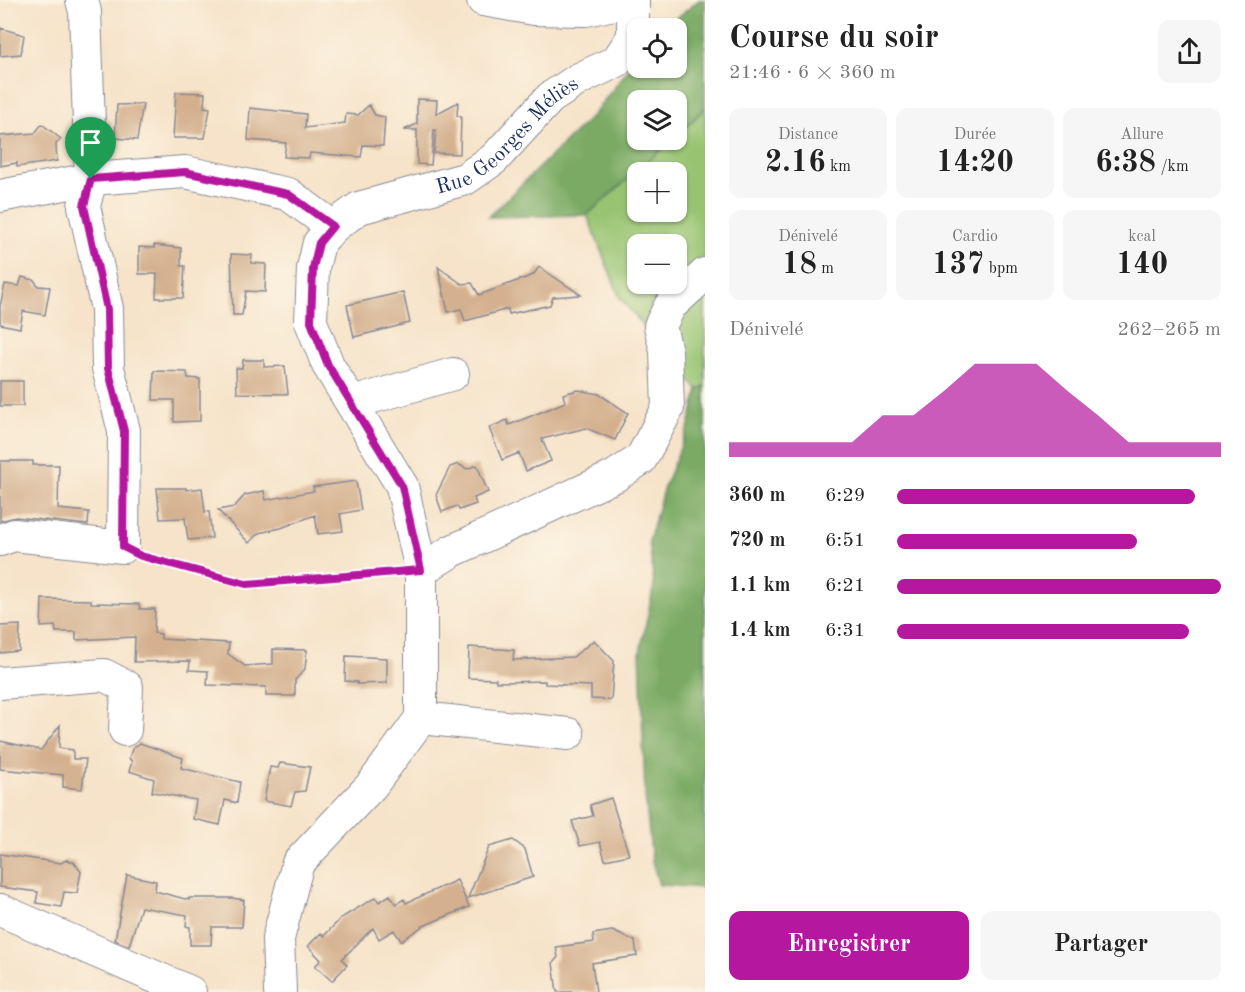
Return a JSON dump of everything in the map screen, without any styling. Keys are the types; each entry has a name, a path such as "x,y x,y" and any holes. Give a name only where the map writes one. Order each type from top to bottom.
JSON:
{"street":[{"path":"0,540 14,535 123,547 124,431 108,368 107,309 84,206 91,179 85,12 82,0"},
{"path":"483,0 534,9 586,10 633,0"},
{"name":"Rue Georges Méliès","path":"421,718 421,570 402,486 328,365 311,322 313,268 319,243 333,226 359,208 465,179 494,159 550,98 579,79 617,61 633,37 633,0"},
{"path":"0,196 91,179 185,172 288,194 333,226"},
{"path":"421,570 452,551 615,476 641,459 668,408 666,351 660,326 670,306 705,274"},
{"path":"352,403 453,374"},
{"path":"0,683 104,675 127,687 125,730"},
{"path":"280,992 278,939 298,863 372,785 421,718 568,734"},
{"path":"0,910 190,992"}],"path":[{"path":"123,547 141,556 246,584 421,570"}],"green space":[{"path":"699,0 705,0 705,108 687,126 687,90 627,90 627,150 661,150 647,162 627,162 627,180 587,215 488,217 592,116 627,71 627,78 687,78 687,18 676,18"},
{"path":"705,108 705,387 698,390 620,298 587,215 627,180 627,222 687,222 687,162 647,162 661,150 687,150 687,126"},
{"path":"705,387 705,888 659,885 652,862 645,795 640,652 654,585 649,541 663,490 688,429 698,390"}],"building":[{"path":"0,28 24,35 21,54 0,56"},
{"path":"176,92 205,93 204,107 210,108 205,138 173,138"},
{"path":"417,99 437,100 436,114 458,102 457,116 461,116 460,154 434,153 436,130 434,130 431,165 417,164 417,130 404,130 417,124"},
{"path":"143,104 137,140 115,138 117,105"},
{"path":"369,105 375,115 385,117 383,146 363,145 361,157 310,153 309,158 284,157 286,143 248,140 250,108 306,114 305,128 345,123 346,114 358,115"},
{"path":"42,124 61,139 56,144 57,161 17,167 17,163 0,166 0,136 35,133"},
{"path":"154,245 181,248 181,266 185,266 183,298 156,298 157,274 139,274 139,247 154,248"},
{"path":"231,254 252,255 251,263 266,264 265,292 246,291 242,315 233,315"},
{"path":"438,267 462,284 472,283 479,295 533,275 539,267 581,295 553,297 550,305 509,314 508,309 465,321 461,309 448,312"},
{"path":"22,277 34,280 38,286 50,287 45,315 23,311 20,328 0,324 0,306 5,284 19,286"},
{"path":"403,292 410,323 354,337 347,305"},
{"path":"243,360 264,360 264,367 285,366 288,394 237,393 236,368 242,368"},
{"path":"154,371 187,372 188,378 200,379 200,421 174,422 174,400 153,400"},
{"path":"0,381 23,381 23,406 0,406"},
{"path":"578,390 599,394 628,413 615,440 586,428 542,439 551,461 526,471 519,453 502,460 489,428 507,420 509,425 565,402 563,394"},
{"path":"0,461 33,461 33,465 59,465 58,509 89,512 88,525 16,517 0,521"},
{"path":"458,464 467,469 477,465 488,492 474,498 476,504 459,510 457,506 442,512 436,495 450,467"},
{"path":"356,481 361,510 340,514 343,531 318,534 315,515 281,528 259,533 249,543 218,510 234,507 245,495 264,491 266,500 314,491 313,487"},
{"path":"157,488 186,488 186,490 202,488 205,512 209,511 212,538 188,540 185,518 160,519"},
{"path":"42,599 139,604 140,609 155,609 154,633 161,634 161,639 229,643 228,654 245,666 273,664 273,649 307,650 305,669 295,680 295,696 266,696 266,687 207,685 208,671 189,670 190,661 134,662 135,637 76,640 76,632 56,632 55,626 41,627"},
{"path":"20,625 19,651 0,653 0,626"},
{"path":"594,640 614,661 611,700 591,699 591,686 545,684 545,681 496,682 496,679 468,678 469,647 514,650 513,660 573,657"},
{"path":"346,656 387,658 387,683 357,684 357,682 345,681"},
{"path":"60,725 59,748 73,750 73,759 86,759 82,789 63,787 63,775 0,769 0,741 41,750"},
{"path":"140,743 183,758 181,768 240,782 237,803 225,800 220,825 193,819 196,800 152,792 154,779 129,771 132,749"},
{"path":"280,763 310,767 305,791 295,792 291,806 264,801 270,767 278,768"},
{"path":"611,798 629,855 605,860 600,842 580,846 572,821 593,816 590,805"},
{"path":"513,840 525,849 533,877 468,898 489,847"},
{"path":"0,854 61,863 66,860 74,862 81,872 77,893 64,892 61,907 36,903 38,892 0,887"},
{"path":"127,875 156,881 155,891 189,900 189,898 232,898 244,900 242,927 212,927 211,945 190,945 190,927 186,926 187,915 141,907 129,946 115,940"},
{"path":"457,880 469,907 423,926 401,941 394,930 379,939 373,928 342,959 347,965 332,981 315,966 321,960 308,946 321,933 324,936 341,918 376,897 379,902 390,895 396,904 404,899 406,903"},
{"path":"612,931 635,941 637,956 592,963 596,992 557,992 553,963 558,957 556,947 594,942 593,934"}],"route":[{"path":"185,172 288,194 333,226 319,243 313,268 311,322 328,365 402,486 421,570 246,584 141,556 123,547 124,431 108,368 107,309 84,206 91,179 185,172"}]}
